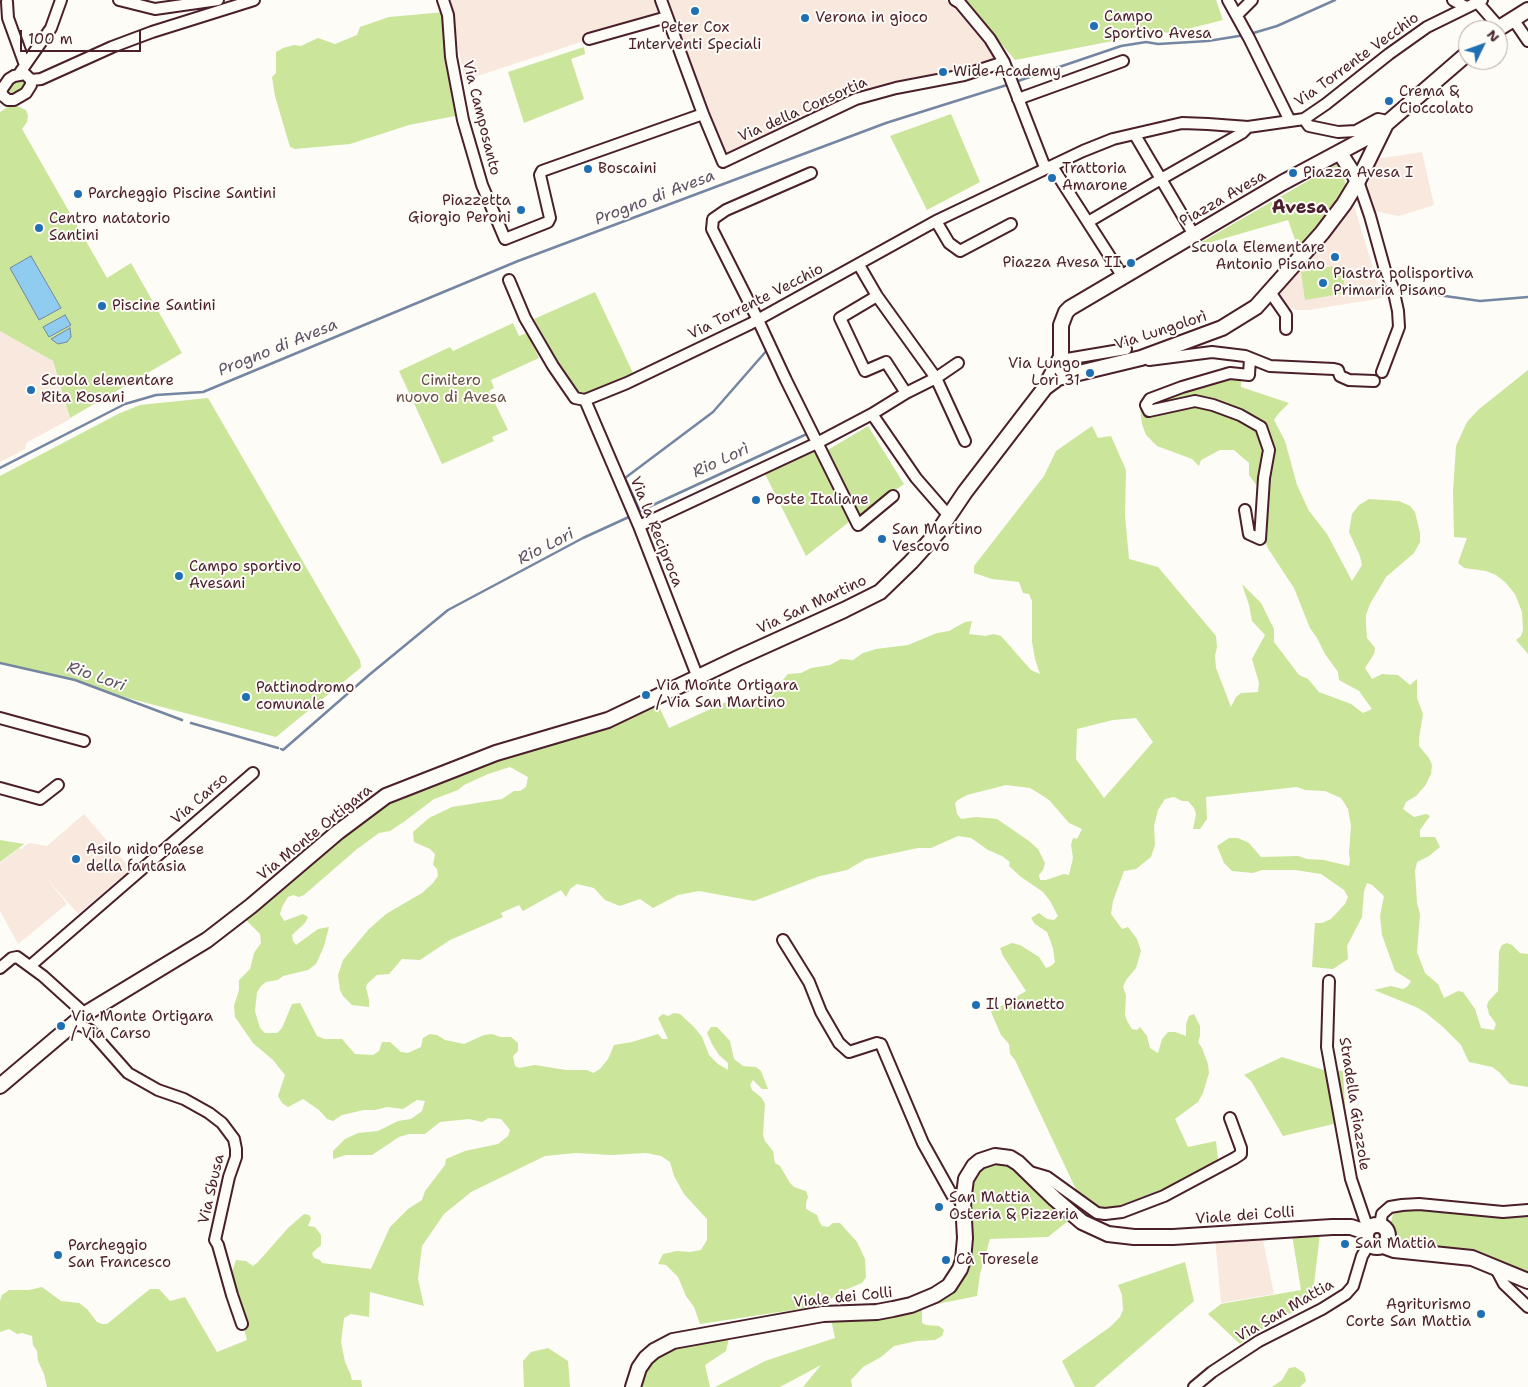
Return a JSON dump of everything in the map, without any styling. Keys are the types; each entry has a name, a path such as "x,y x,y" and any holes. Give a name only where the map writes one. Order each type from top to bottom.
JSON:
{"street":[{"path":"19,74 51,28 61,0"},
{"path":"120,0 155,9 218,0"},
{"path":"30,80 41,79 112,47 152,32 254,0"},
{"name":"Via Camposanto","path":"443,0 448,15 451,57 463,120 482,185 505,239 548,222 550,218 540,175 542,171 703,114"},
{"name":"Via della Consortia","path":"661,0 703,114 723,162 856,99 896,88 964,75 1004,62"},
{"path":"955,0 960,3 990,39 1004,62 1046,166 1055,171 1123,277"},
{"path":"1228,0 1290,121"},
{"path":"1237,15 1252,0"},
{"path":"1453,0 1466,7"},
{"path":"1480,1 1492,20"},
{"name":"Via Torrente Vecchio","path":"585,400 627,383 758,320 936,221 1046,166 1098,144 1182,123 1248,127 1304,119 1427,26 1480,1"},
{"path":"7,2 8,18 25,65"},
{"path":"1508,22 1528,10"},
{"path":"588,39 667,17"},
{"path":"1513,19 1528,41"},
{"path":"1018,99 1123,61"},
{"path":"1304,119 1309,126 1338,132 1356,131 1378,119 1383,120 1386,124 1458,62"},
{"path":"19,74 25,74 30,80 31,85 21,98 4,103 1,91 9,79 19,74"},
{"name":"Piazza Avesa","path":"1061,358 1061,325 1066,312 1080,301 1282,183 1340,153 1386,124"},
{"name":"Via Lungolorì","path":"1046,387 1058,378 1072,373 1142,358 1222,328 1256,307 1322,233 1351,195 1386,124"},
{"path":"1088,222 1242,134 1248,127"},
{"path":"1135,135 1194,235"},
{"path":"1340,153 1358,181 1382,261 1393,288 1398,311 1399,327 1382,372"},
{"path":"810,173 726,210 711,222 712,229 858,525 893,496"},
{"path":"936,221 949,243 960,251 1011,224"},
{"path":"858,265 877,296 936,378 965,440"},
{"path":"509,280 525,318 553,366 575,398 585,400"},
{"path":"1270,292 1286,315 1286,329"},
{"path":"877,296 840,318 865,371 886,362 906,393"},
{"path":"1072,373 1062,366 1061,358 1126,349"},
{"name":"Via Lungolorì","path":"1046,387 1157,358 1212,352 1250,358 1270,366 1334,369 1338,370 1340,376 1349,380 1374,381"},
{"name":"Via San Martino","path":"695,679 880,592 921,552 949,516 965,492 1046,387 1061,358"},
{"path":"1245,510 1249,534 1260,539 1264,478 1269,450 1261,426 1240,414 1195,401 1149,411 1146,405 1150,399 1182,387 1230,373 1249,374 1250,358"},
{"path":"637,522 817,443 936,378 958,363"},
{"name":"Via la Reciproca","path":"585,400 678,625 695,679"},
{"path":"872,414 916,478 949,516"},
{"name":"Via Monte Ortigara","path":"0,1086 85,1014 207,940 252,906 338,832 386,796 496,753 608,720 695,679"},
{"path":"0,718 84,741"},
{"name":"Via Carso","path":"30,966 253,773"},
{"path":"0,788 40,799 58,786"},
{"path":"783,940 809,982 821,1012 839,1042 849,1052 877,1043 881,1044 923,1143 952,1194 963,1202"},
{"path":"0,968 12,958 17,957 85,1014"},
{"name":"Stradella Giazzole","path":"1329,981 1327,1047 1351,1179 1371,1232"},
{"name":"Via Sbusa","path":"74,1024 90,1030 128,1073 158,1090 184,1099 208,1113 222,1124 234,1139 236,1157 229,1178 215,1240 242,1324"},
{"name":"Viale dei Colli","path":"1028,1172 1047,1177 1097,1213 1122,1212 1164,1196 1240,1154 1241,1148 1230,1118"},
{"name":"Viale dei Colli","path":"633,1387 639,1368 646,1358 654,1350 673,1340 823,1314 893,1310 935,1295 949,1286 960,1269 963,1260 965,1238 963,1202 968,1174 974,1166 987,1157 995,1156 1010,1158 1082,1222 1108,1234 1134,1237 1173,1237 1351,1227 1371,1232 1375,1248 1383,1246 1394,1250 1472,1258 1528,1281"},
{"name":"Via San Mattia","path":"1194,1387 1212,1372 1259,1341 1322,1309 1346,1294 1353,1286 1371,1232 1382,1214 1390,1207 1419,1204 1503,1212 1528,1210"},
{"path":"1371,1232 1384,1227 1389,1236 1383,1246"},
{"path":"1495,1267 1504,1284 1528,1306"}],"shaded area":[{"path":"448,0 658,0 663,15 465,80"},
{"path":"665,0 945,0 959,10 987,41 998,62 856,102 726,158 678,38"},
{"path":"1422,152 1434,205 1399,216 1374,211 1367,186 1376,159"},
{"name":"Scuola Elementare Antonio Pisano","path":"1353,202 1382,298 1309,310 1296,310 1284,305 1275,291"},
{"name":"Scuola elementare Rita Rosani","path":"0,331 53,361 70,419 26,443 25,449 0,462"},
{"path":"84,814 131,869 78,914 44,875 67,904 18,944 0,911 0,863 19,848 21,849 29,843 47,846"},
{"path":"1262,1236 1274,1294 1221,1303 1215,1238"}],"green space":[{"name":"Campo Sportivo Avesa","path":"964,0 1216,0 1223,20 1172,33 1159,32 1015,60"},
{"path":"445,12 460,115 409,125 350,144 295,149 290,147 275,96 272,77 276,73 276,52 294,45 301,46 318,38 335,44 357,35 360,27 389,17"},
{"path":"584,47 585,54 571,59 584,99 524,123 508,72"},
{"path":"22,80 25,82 25,88 12,96 8,92 9,87 14,82"},
{"name":"Centro natatorio Santini","path":"15,105 26,110 27,122 22,129 107,278 131,263 182,353 70,418 53,361 0,331 0,112"},
{"path":"951,114 980,182 927,210 890,136"},
{"path":"1337,164 1344,176 1347,197 1299,251 1288,220 1201,245 1200,243"},
{"name":"Piastra polisportiva Primaria Pisano","path":"1341,265 1346,293 1305,300 1301,272"},
{"path":"595,292 633,373 582,395 575,392 534,319"},
{"name":"Cimitero nuovo di Avesa","path":"513,323 519,336 527,333 539,358 491,380 494,388 489,391 508,430 492,437 494,441 442,464 399,371 450,347 453,351"},
{"path":"1241,368 1241,387 1289,403 1274,420 1285,441 1297,485 1309,511 1327,534 1352,581 1362,565 1349,532 1352,514 1359,505 1369,499 1399,501 1410,506 1415,512 1420,542 1414,553 1386,577 1370,604 1366,615 1367,638 1375,648 1374,654 1365,668 1372,679 1382,674 1398,675 1410,685 1417,679 1417,698 1423,714 1419,746 1432,765 1431,774 1425,786 1416,796 1406,802 1403,809 1414,817 1426,814 1430,816 1420,830 1420,837 1435,837 1440,847 1429,856 1417,862 1415,871 1417,903 1420,914 1417,952 1425,973 1438,984 1444,998 1458,991 1463,992 1475,1009 1481,1028 1494,1030 1496,1024 1489,1014 1487,1006 1488,1002 1498,991 1499,951 1502,945 1507,943 1520,953 1528,954 1528,1087 1510,1084 1492,1067 1469,1062 1461,1045 1426,1013 1374,990 1391,986 1403,989 1411,981 1395,971 1382,935 1380,916 1384,896 1372,885 1367,883 1364,891 1362,917 1347,946 1348,959 1333,969 1312,967 1315,923 1322,923 1331,919 1345,904 1348,897 1344,890 1321,874 1295,870 1262,870 1253,873 1232,871 1224,863 1217,846 1229,838 1238,838 1249,843 1261,857 1298,856 1349,866 1351,826 1348,809 1341,798 1325,791 1305,790 1297,787 1206,797 1207,819 1200,829 1193,829 1196,814 1188,801 1182,801 1174,797 1165,799 1158,810 1154,826 1155,845 1151,857 1136,869 1124,871 1113,901 1111,914 1122,929 1128,927 1137,939 1141,951 1136,968 1123,987 1126,995 1125,1015 1132,1029 1137,1030 1140,1027 1147,1036 1150,1048 1158,1053 1162,1039 1168,1032 1175,1032 1186,1036 1186,1024 1189,1016 1194,1014 1200,1026 1198,1042 1208,1064 1209,1073 1198,1102 1175,1119 1188,1147 1216,1141 1219,1168 1089,1217 1015,1060 1010,1054 1009,1044 1001,1035 991,1012 1026,991 1003,956 1000,948 1012,943 1020,945 1039,957 1046,968 1051,966 1055,962 1053,948 1047,932 1035,924 1031,918 1039,913 1047,919 1054,920 1058,916 1043,892 1021,877 1009,866 1010,862 971,838 958,836 931,848 918,848 866,859 847,870 820,876 754,901 699,891 678,895 653,908 640,899 620,906 605,900 594,888 577,884 570,889 566,897 561,890 523,911 519,905 501,913 503,917 450,940 420,960 402,959 389,974 377,975 367,984 369,1007 352,1005 340,990 338,975 343,960 369,929 386,914 422,893 438,876 437,869 433,865 435,854 430,849 414,842 413,832 429,818 452,807 502,799 514,791 520,791 526,787 528,777 510,767 488,774 464,785 458,790 434,799 390,831 379,833 357,849 304,895 288,897 280,914 284,921 303,914 308,917 305,923 292,935 296,945 318,929 329,927 324,946 316,964 308,970 283,976 278,980 266,982 261,986 257,992 255,1011 260,1028 265,1033 277,1033 282,1028 292,1004 300,1003 317,1036 324,1039 342,1039 355,1054 373,1055 379,1051 382,1042 390,1042 401,1052 408,1053 421,1047 423,1038 430,1034 437,1035 445,1040 464,1044 484,1035 492,1034 501,1037 511,1037 518,1043 518,1051 513,1056 515,1066 519,1068 535,1065 566,1070 587,1070 593,1073 600,1069 608,1059 614,1045 658,1034 662,1039 668,1039 658,1018 663,1014 668,1016 674,1013 680,1014 694,1027 702,1037 709,1055 728,1070 728,1063 719,1055 707,1033 711,1027 717,1027 730,1041 734,1059 743,1066 756,1067 761,1071 768,1089 762,1089 753,1080 750,1085 752,1090 762,1098 765,1104 763,1135 773,1151 775,1163 780,1166 794,1187 806,1191 808,1197 806,1209 817,1215 822,1226 828,1227 833,1223 840,1223 857,1242 865,1259 866,1277 862,1283 845,1290 819,1306 700,1324 694,1307 686,1296 678,1277 666,1265 658,1264 663,1254 677,1251 690,1252 701,1250 707,1240 707,1219 684,1194 674,1176 670,1162 661,1156 646,1153 611,1155 576,1153 545,1156 471,1192 444,1214 422,1246 418,1279 424,1306 370,1292 369,1317 351,1314 344,1318 341,1342 345,1362 352,1380 361,1380 362,1387 47,1387 38,1361 37,1351 33,1345 32,1336 22,1333 17,1334 9,1329 0,1332 0,1301 2,1295 9,1290 29,1290 42,1287 61,1301 79,1303 87,1309 97,1322 107,1324 150,1289 159,1289 170,1301 185,1297 217,1352 247,1340 230,1278 236,1260 246,1261 253,1266 288,1228 304,1214 309,1215 311,1218 308,1226 315,1227 321,1235 321,1245 312,1253 314,1258 322,1263 371,1269 390,1227 408,1209 422,1200 425,1191 445,1165 446,1159 465,1151 498,1144 508,1136 510,1130 501,1119 489,1118 482,1122 469,1119 440,1122 425,1134 409,1134 399,1137 372,1155 346,1155 333,1159 333,1151 345,1139 358,1133 378,1131 398,1121 411,1119 422,1111 425,1101 417,1100 403,1109 387,1107 364,1110 342,1115 333,1121 327,1119 319,1110 303,1099 288,1107 282,1103 278,1096 285,1075 273,1060 253,1043 235,1017 234,1006 239,990 239,980 250,969 254,953 261,943 260,934 245,919 363,822 393,800 420,786 656,700 669,728 726,702 745,709 772,696 769,686 773,683 780,683 788,674 801,673 811,668 830,665 841,659 853,660 863,653 876,649 908,645 937,633 949,631 965,622 972,621 969,634 985,636 994,634 1001,636 1031,670 1040,674 1032,642 1032,601 1029,594 1023,593 1019,582 992,579 974,573 974,566 1044,476 1056,451 1092,426 1098,438 1111,436 1126,470 1125,516 1129,559 1158,567 1216,636 1216,668 1231,707 1236,697 1241,693 1258,692 1259,683 1252,659 1265,635 1252,621 1242,584 1261,603 1274,629 1274,642 1299,675 1308,679 1319,692 1351,704 1363,713 1372,709 1359,691 1339,680 1338,672 1310,628 1294,588 1263,538 1262,505 1257,486 1249,475 1249,463 1234,450 1220,450 1201,460 1199,466 1192,459 1157,446 1146,435 1142,424 1140,409 1146,394","holes":["1136,718 1153,742 1104,798 1076,759 1077,729 1113,720","1006,785 1030,788 1049,800 1069,823 1082,829 1077,839 1073,838 1071,845 1073,858 1069,875 1064,874 1040,880 1039,875 1045,863 1038,849 1029,841 997,819 976,817 961,819 957,814 955,803 958,800 967,795"]},
{"path":"1528,370 1528,654 1516,640 1521,636 1523,630 1522,612 1515,594 1496,575 1486,571 1464,568 1458,563 1467,538 1454,537 1453,492 1456,446 1467,422 1478,410"},
{"name":"Campo sportivo Avesani","path":"208,398 360,660 361,667 358,670 276,737 128,698 75,680 0,662 0,476 118,414 140,405"},
{"path":"868,426 904,484 858,517 826,451"},
{"path":"813,449 849,522 806,556 764,472"},
{"path":"0,840 24,844 0,862"},
{"path":"1282,1057 1324,1070 1343,1071 1346,1121 1283,1136 1251,1081 1244,1075"},
{"path":"999,1162 1008,1165 1020,1173 1068,1221 1048,1237 990,1239 980,1274 977,1296 922,1307 922,1323 939,1326 944,1330 942,1336 935,1340 917,1341 894,1346 881,1357 863,1367 851,1380 852,1387 803,1387 821,1365 780,1387 715,1387 765,1361 835,1338 831,1319 953,1289 968,1189 979,1165"},
{"path":"1396,1202 1528,1206 1528,1274 1487,1255 1464,1249 1409,1243 1396,1238 1396,1231 1391,1222"},
{"path":"1320,1234 1312,1301 1248,1337 1240,1344 1208,1314 1221,1304 1301,1290 1292,1235"},
{"path":"1185,1262 1194,1301 1094,1387 1075,1387 1062,1361 1110,1327 1120,1317 1123,1310 1122,1295 1118,1285"},
{"path":"730,1334 726,1351 705,1365 710,1387 635,1387 641,1372 668,1347"},
{"path":"548,1348 568,1361 570,1387 524,1387 523,1361 531,1352"},
{"path":"1295,1367 1304,1373 1306,1381 1300,1387 1272,1387 1282,1380 1289,1368"}],"water":[{"path":"31,256 61,308 39,320 10,268"},
{"path":"65,315 71,325 49,337 43,327"},
{"path":"70,328 71,337 67,342 58,344 51,339"}],"waterway":[{"name":"Progno di Avesa","path":"1250,34 1277,26 1335,0"},
{"name":"Progno di Avesa","path":"1015,82 1121,46 1146,42 1158,44 1208,41 1245,35"},
{"name":"Progno di Avesa","path":"0,468 125,404 156,395 203,392 518,261 886,123 1010,84"},
{"name":"Rio Lori","path":"1396,289 1480,301 1528,297"},
{"name":"Rio Lori","path":"636,513 640,511 625,478 713,412 768,349"},
{"name":"Rio Lorì","path":"640,511 809,433"},
{"name":"Rio Lori","path":"281,749 283,750 369,675 448,610 583,538 631,516"},
{"name":"Rio Lori","path":"0,663 75,680 182,720"},
{"name":"Rio Lori","path":"191,723 278,748"}],"place":[{"name":"Peter Cox Interventi Speciali","path":"695,11"},
{"name":"Verona in gioco","path":"805,18"},
{"name":"Campo Sportivo Avesa","path":"1094,26"},
{"name":"Wide Academy","path":"943,72"},
{"name":"Crema & Cioccolato","path":"1389,101"},
{"name":"Boscaini","path":"588,169"},
{"name":"Piazza Avesa I","path":"1293,173"},
{"name":"Trattoria Amarone","path":"1052,178"},
{"name":"Parcheggio Piscine Santini","path":"78,194"},
{"name":"Piazzetta Giorgio Peroni","path":"521,210"},
{"name":"Centro natatorio Santini","path":"39,228"},
{"name":"Scuola Elementare Antonio Pisano","path":"1335,257"},
{"name":"Piazza Avesa II","path":"1131,263"},
{"name":"Piastra polisportiva Primaria Pisano","path":"1323,283"},
{"name":"Piscine Santini","path":"102,306"},
{"name":"Via Lungo Lorì 31","path":"1090,373"},
{"name":"Scuola elementare Rita Rosani","path":"31,390"},
{"name":"Poste Italiane","path":"756,500"},
{"name":"San Martino Vescovo","path":"882,539"},
{"name":"Campo sportivo Avesani","path":"179,576"},
{"name":"Via Monte Ortigara / Via San Martino","path":"646,695"},
{"name":"Pattinodromo comunale","path":"246,697"},
{"name":"Asilo nido Paese della fantasia","path":"76,859"},
{"name":"Il Pianetto","path":"976,1005"},
{"name":"Via Monte Ortigara / Via Carso","path":"61,1026"},
{"name":"San Mattia Osteria & Pizzeria","path":"939,1207"},
{"name":"San Mattia","path":"1345,1244"},
{"name":"Parcheggio San Francesco","path":"58,1255"},
{"name":"Cà Toresele","path":"946,1260"},
{"name":"Agriturismo Corte San Mattia","path":"1481,1314"}],"district":[{"name":"Avesa","path":"1300,208"}]}
